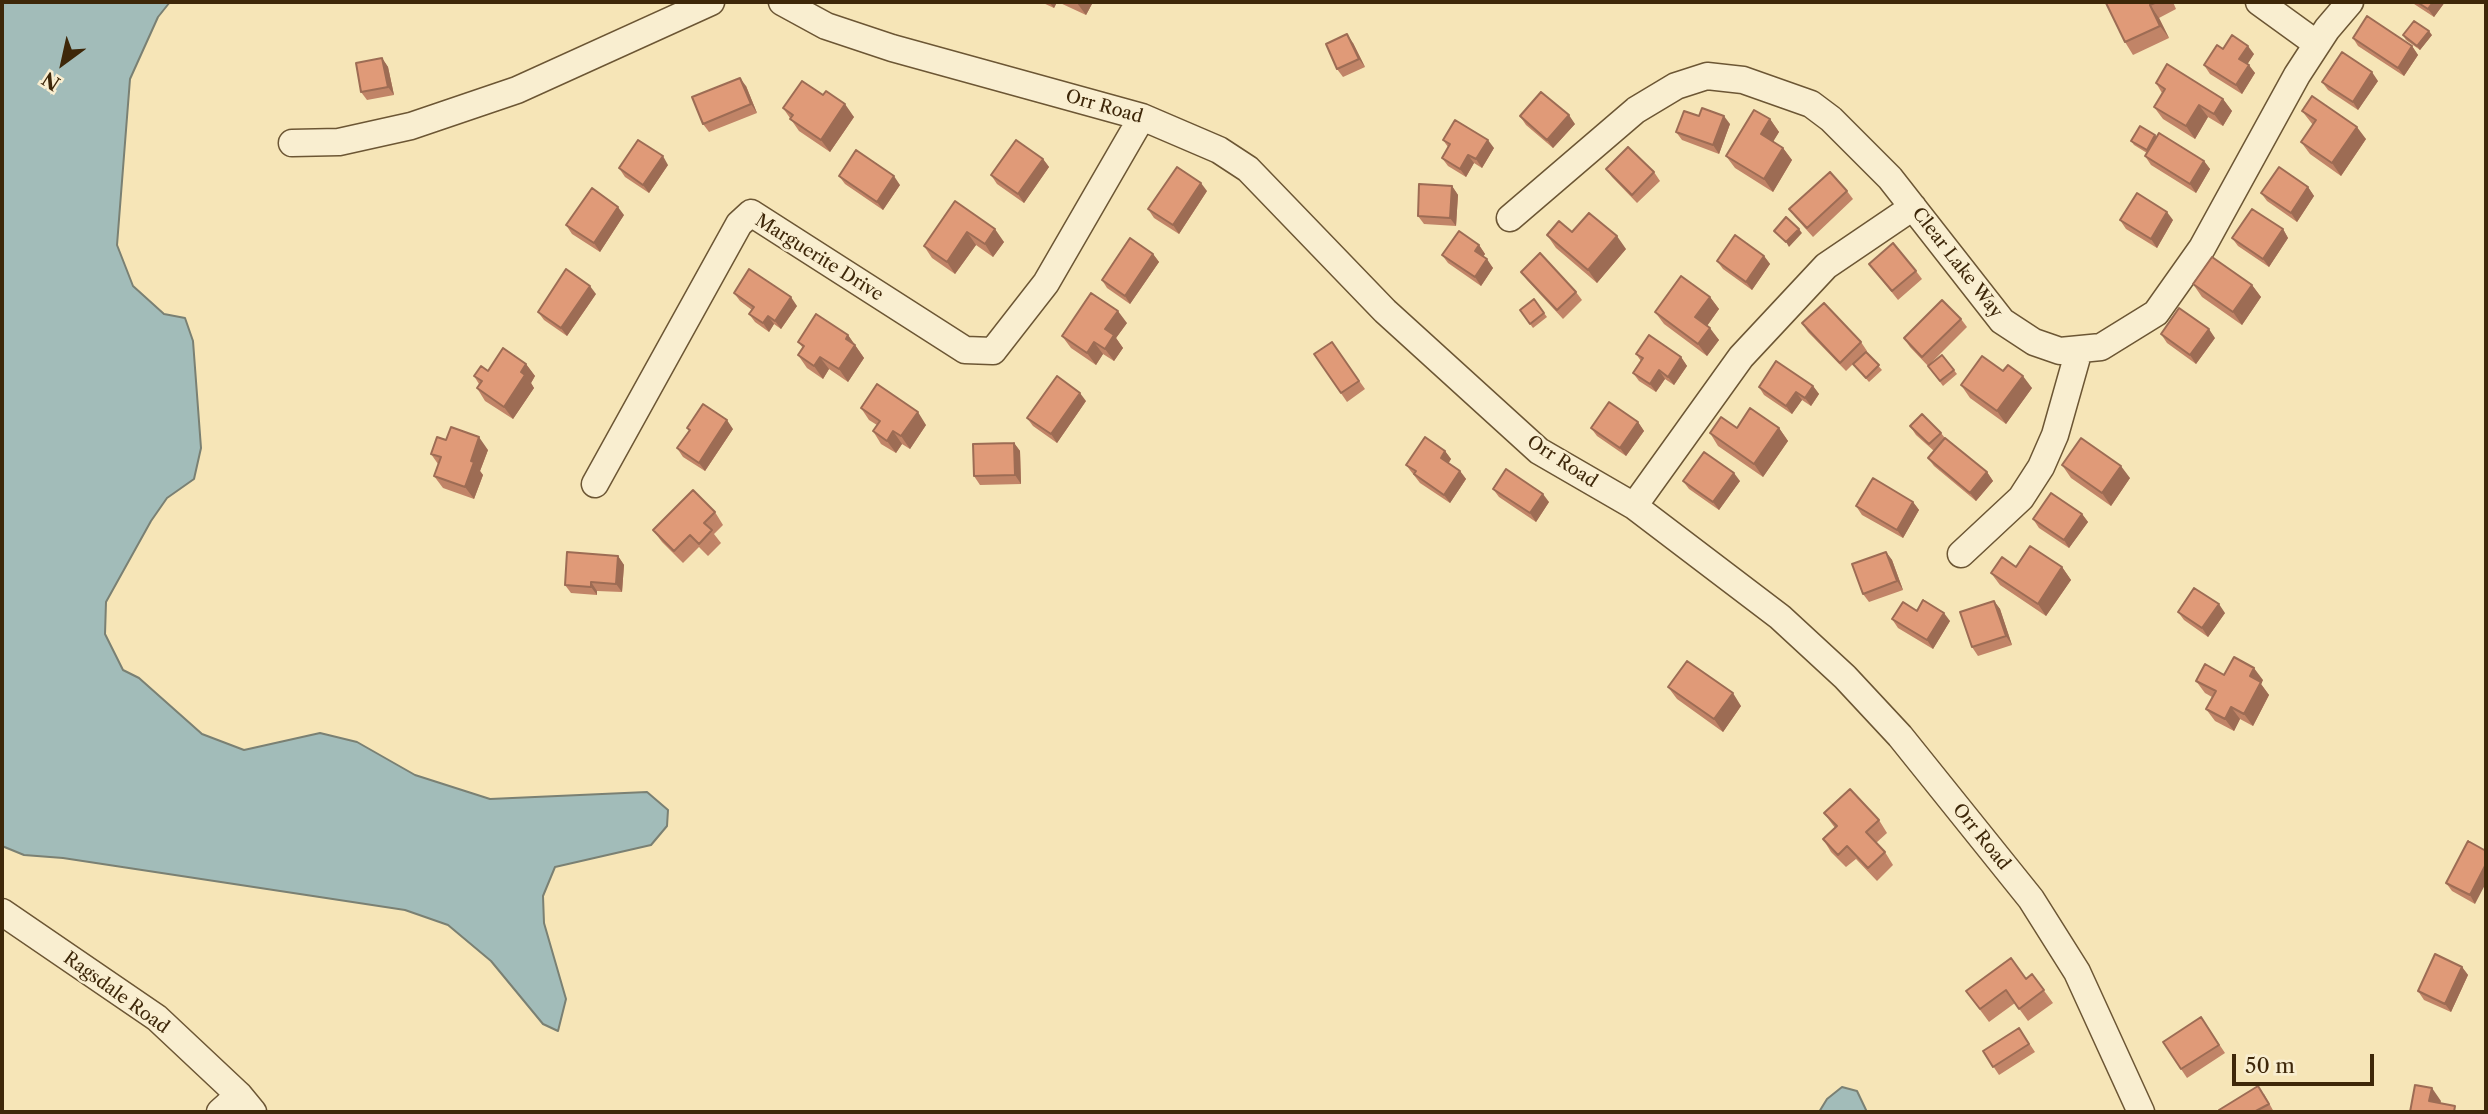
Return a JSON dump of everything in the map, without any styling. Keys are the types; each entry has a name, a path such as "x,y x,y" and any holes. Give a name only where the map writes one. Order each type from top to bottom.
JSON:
{"street":[{"path":"292,143 339,142 399,128 517,90 711,2"},
{"name":"Orr Road","path":"782,2 826,26 892,48 1142,117 1219,150 1248,169 1385,311 1539,451 1634,506 1780,617 1846,677 1900,736 2037,909 2077,972 2141,1112"},
{"path":"2259,2 2318,44"},
{"name":"Clear Lake Way","path":"1510,218 1636,110 1676,86 1707,76 1742,80 1811,104 1831,119 1890,178 2002,321 2034,342 2060,351 2101,348 2156,313 2202,248 2297,75 2350,2"},
{"name":"Marguerite Drive","path":"595,484 739,224 751,214 965,350 993,351 1046,283 1142,117"},
{"path":"1634,506 1741,357 1826,266 1913,207"},
{"path":"1961,554 2021,498 2041,467 2054,435 2079,349"},
{"name":"Ragsdale Road","path":"2,912 157,1018 237,1106"}],"water":[{"path":"2,2 170,2 158,17 130,79 117,245 133,286 164,314 185,318 193,341 201,448 194,479 167,498 151,521 106,602 105,634 123,670 139,678 202,734 244,750 320,733 357,742 415,775 490,799 647,792 668,810 667,826 651,845 555,867 543,896 544,923 566,999 558,1031 543,1024 491,961 448,925 405,910 63,858 24,855 2,846"},
{"path":"1842,1087 1857,1091 1867,1112 1819,1112 1827,1099"}],"building":[{"path":"2107,2 2157,2 2150,5 2160,26 2125,42"},
{"path":"2417,2 2433,2 2428,9"},
{"path":"2367,16 2412,46 2398,68 2353,38"},
{"path":"2414,21 2429,31 2417,46 2403,35"},
{"path":"1347,34 1359,59 1337,69 1326,44"},
{"path":"2232,35 2248,46 2239,59 2249,65 2236,85 2204,65 2217,45 2223,49"},
{"path":"2342,52 2372,72 2353,102 2322,82"},
{"path":"382,58 388,87 361,92 356,63"},
{"path":"2167,64 2223,99 2214,114 2199,105 2186,126 2154,107 2165,89 2156,83"},
{"path":"740,78 751,104 703,124 692,97"},
{"path":"802,81 823,95 826,91 845,104 821,140 790,119 793,115 783,108"},
{"path":"1541,92 1569,115 1547,140 1520,116"},
{"path":"2312,96 2357,127 2332,163 2301,142 2316,120 2302,111"},
{"path":"1702,108 1724,116 1713,145 1676,132 1684,111 1699,116"},
{"path":"1754,110 1770,119 1761,134 1783,148 1764,179 1726,156"},
{"path":"1455,120 1488,140 1476,159 1468,155 1460,169 1442,158 1450,144 1443,140"},
{"path":"2140,126 2155,135 2147,150 2131,141"},
{"path":"2159,133 2204,161 2190,184 2145,156"},
{"path":"638,140 663,156 643,185 619,168"},
{"path":"1016,140 1043,159 1018,194 991,175"},
{"path":"1628,147 1654,172 1632,195 1606,169"},
{"path":"856,150 894,176 877,202 839,176"},
{"path":"1177,167 1201,183 1173,225 1148,209"},
{"path":"2279,167 2308,187 2291,213 2261,193"},
{"path":"1830,172 1847,191 1807,228 1789,209"},
{"path":"1419,184 1452,186 1450,218 1418,216"},
{"path":"592,188 618,207 594,243 566,225"},
{"path":"2137,193 2167,212 2151,239 2120,220"},
{"path":"955,201 995,229 985,244 967,232 947,262 924,246"},
{"path":"2252,209 2283,229 2263,259 2232,238"},
{"path":"1589,213 1617,236 1588,270 1547,235 1559,221 1572,232"},
{"path":"1786,217 1799,229 1786,242 1774,231"},
{"path":"1459,231 1479,245 1475,251 1487,259 1475,277 1442,255"},
{"path":"1735,235 1764,256 1746,282 1717,261"},
{"path":"1130,238 1153,254 1125,296 1102,280"},
{"path":"1893,243 1916,271 1892,291 1869,264"},
{"path":"1540,253 1576,292 1557,310 1521,272"},
{"path":"2212,257 2252,285 2233,312 2193,284"},
{"path":"566,269 590,286 561,328 538,312"},
{"path":"749,269 791,297 775,321 768,316 763,323 749,314 754,307 734,293"},
{"path":"1681,276 1710,297 1695,317 1710,328 1698,344 1655,312"},
{"path":"1091,293 1118,311 1105,329 1114,335 1105,349 1094,342 1087,353 1062,336"},
{"path":"1534,299 1544,313 1530,324 1520,310"},
{"path":"1942,300 1961,319 1922,357 1904,338"},
{"path":"1824,303 1861,342 1840,363 1802,323"},
{"path":"2179,308 2209,329 2190,355 2161,334"},
{"path":"816,314 848,335 846,339 855,345 839,369 820,357 814,366 798,355 804,346 798,342"},
{"path":"1649,335 1681,357 1668,377 1659,370 1650,384 1633,373 1643,358 1636,354"},
{"path":"1332,342 1359,381 1341,393 1314,354"},
{"path":"503,348 526,364 521,372 525,375 504,407 477,388 482,381 474,376 481,366 488,371"},
{"path":"1866,352 1879,365 1866,378 1853,364"},
{"path":"1942,355 1954,370 1940,381 1928,366"},
{"path":"1982,356 2003,371 2008,365 2023,376 1997,411 1961,385"},
{"path":"1776,361 1813,386 1805,398 1796,392 1786,406 1759,387"},
{"path":"1057,376 1080,393 1051,434 1027,418"},
{"path":"877,384 918,412 901,436 893,431 887,441 873,431 880,421 861,408"},
{"path":"1609,402 1638,422 1620,448 1591,428"},
{"path":"703,404 727,420 699,463 677,448"},
{"path":"1750,408 1779,428 1754,464 1710,433 1721,417 1737,428"},
{"path":"1922,414 1941,433 1929,444 1910,426"},
{"path":"451,427 479,437 465,487 434,476 441,457 431,454 437,437 446,440"},
{"path":"1425,437 1445,451 1441,458 1460,471 1444,495 1414,474 1416,471 1406,465"},
{"path":"1945,438 1987,472 1970,493 1928,458"},
{"path":"2081,438 2121,466 2102,493 2062,465"},
{"path":"1014,443 1015,475 974,476 973,444"},
{"path":"1704,452 1734,473 1713,502 1683,481"},
{"path":"1506,469 1543,494 1530,513 1493,489"},
{"path":"1873,478 1913,502 1897,530 1856,506"},
{"path":"693,490 715,512 704,523 712,530 699,544 690,535 674,551 653,530"},
{"path":"2051,493 2082,514 2064,540 2033,519"},
{"path":"2030,546 2062,567 2038,604 1991,573 2002,557 2016,567"},
{"path":"567,552 618,556 616,584 591,582 591,587 565,585"},
{"path":"1886,552 1897,581 1863,594 1852,564"},
{"path":"2194,588 2219,604 2202,628 2178,612"},
{"path":"1923,600 1944,613 1927,640 1892,619 1903,602 1917,611"},
{"path":"1994,601 2006,636 1972,647 1960,612"},
{"path":"2234,657 2254,668 2250,676 2261,682 2244,714 2231,707 2225,719 2206,709 2216,691 2196,681 2205,664 2224,675"},
{"path":"1687,661 1733,693 1714,719 1668,687"},
{"path":"1850,789 1879,820 1866,832 1885,852 1868,868 1847,846 1838,855 1823,839 1837,826 1824,813"},
{"path":"2468,841 2486,851 2486,864 2470,895 2446,883"},
{"path":"2435,954 2462,967 2445,1004 2418,991"},
{"path":"2011,958 2026,979 2032,974 2044,990 2019,1009 2006,990 1980,1009 1966,991"},
{"path":"2201,1017 2219,1045 2181,1069 2163,1042"},
{"path":"2019,1028 2029,1044 1993,1067 1983,1051"},
{"path":"2415,1085 2432,1088 2429,1101 2455,1106 2454,1112 2410,1112"},
{"path":"2258,1086 2269,1104 2254,1112 2219,1110"}]}
